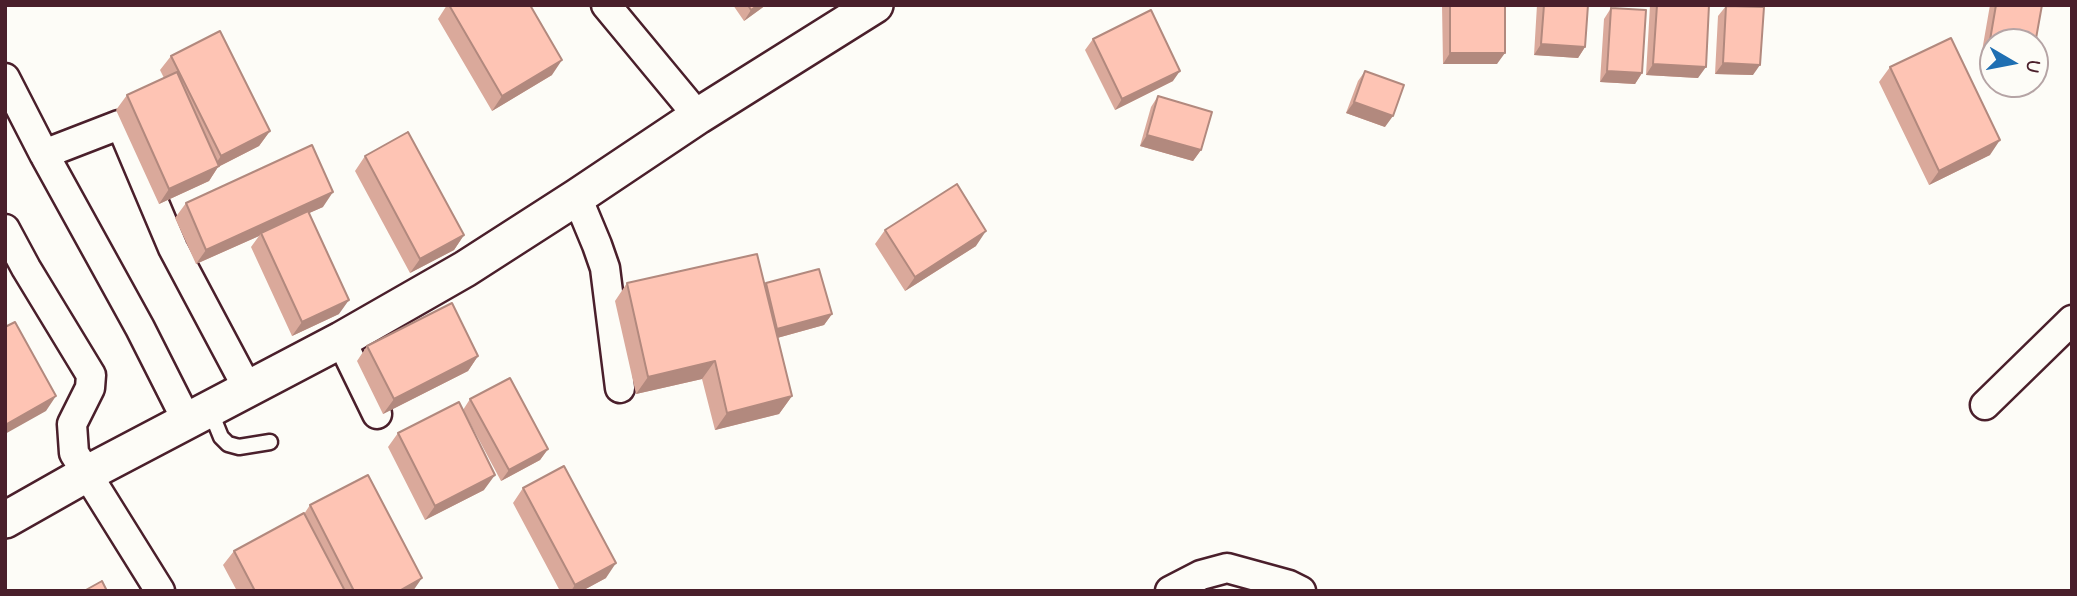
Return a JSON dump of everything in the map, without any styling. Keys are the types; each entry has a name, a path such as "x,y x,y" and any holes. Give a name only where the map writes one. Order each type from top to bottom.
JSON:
{"street":[{"path":"606,5 698,116"},
{"path":"6,518 341,340 465,269 698,116 875,5"},
{"path":"5,78 140,328 198,415"},
{"path":"44,154 119,125 173,248 248,389"},
{"path":"577,197 605,268 620,388"},
{"path":"5,229 91,375 90,388 72,425 74,453 160,591"},
{"path":"1985,405 2072,320"},
{"path":"341,340 377,414"},
{"path":"1170,591 1201,575 1227,568 1289,585 1301,591"}],"lane":[{"path":"198,415 229,444 239,447 270,442"}],"building":[{"path":"449,5 530,5 562,60 502,96"},
{"path":"1450,5 1505,5 1505,53 1450,53"},
{"path":"1544,5 1588,5 1585,47 1541,44"},
{"path":"1657,5 1709,5 1706,67 1653,64"},
{"path":"1996,5 2042,5 2038,28 1992,28"},
{"path":"1726,6 1764,7 1760,65 1723,63"},
{"path":"1611,8 1646,10 1642,73 1607,71"},
{"path":"1151,10 1180,71 1122,99 1093,39"},
{"path":"220,31 270,131 221,156 171,56"},
{"path":"1951,38 2000,140 1939,171 1890,67"},
{"path":"1365,71 1404,85 1393,116 1354,102"},
{"path":"177,72 219,166 169,189 127,95"},
{"path":"1158,96 1212,112 1201,150 1147,135"},
{"path":"408,132 464,235 420,259 365,156"},
{"path":"312,145 333,192 206,250 186,203"},
{"path":"957,184 986,231 915,277 885,230"},
{"path":"308,211 349,300 302,322 261,233"},
{"path":"757,254 792,396 727,413 715,361 648,377 627,283"},
{"path":"819,269 832,314 777,329 766,283"},
{"path":"452,303 478,356 394,399 367,346"},
{"path":"15,322 56,396 5,425 5,327"},
{"path":"510,378 548,449 509,470 470,399"},
{"path":"459,402 495,475 435,506 398,433"},
{"path":"564,466 616,563 575,585 523,488"},
{"path":"368,475 422,578 399,591 354,591 310,505"},
{"path":"304,513 345,591 255,591 234,551"},
{"path":"102,581 107,591 84,591"}]}
